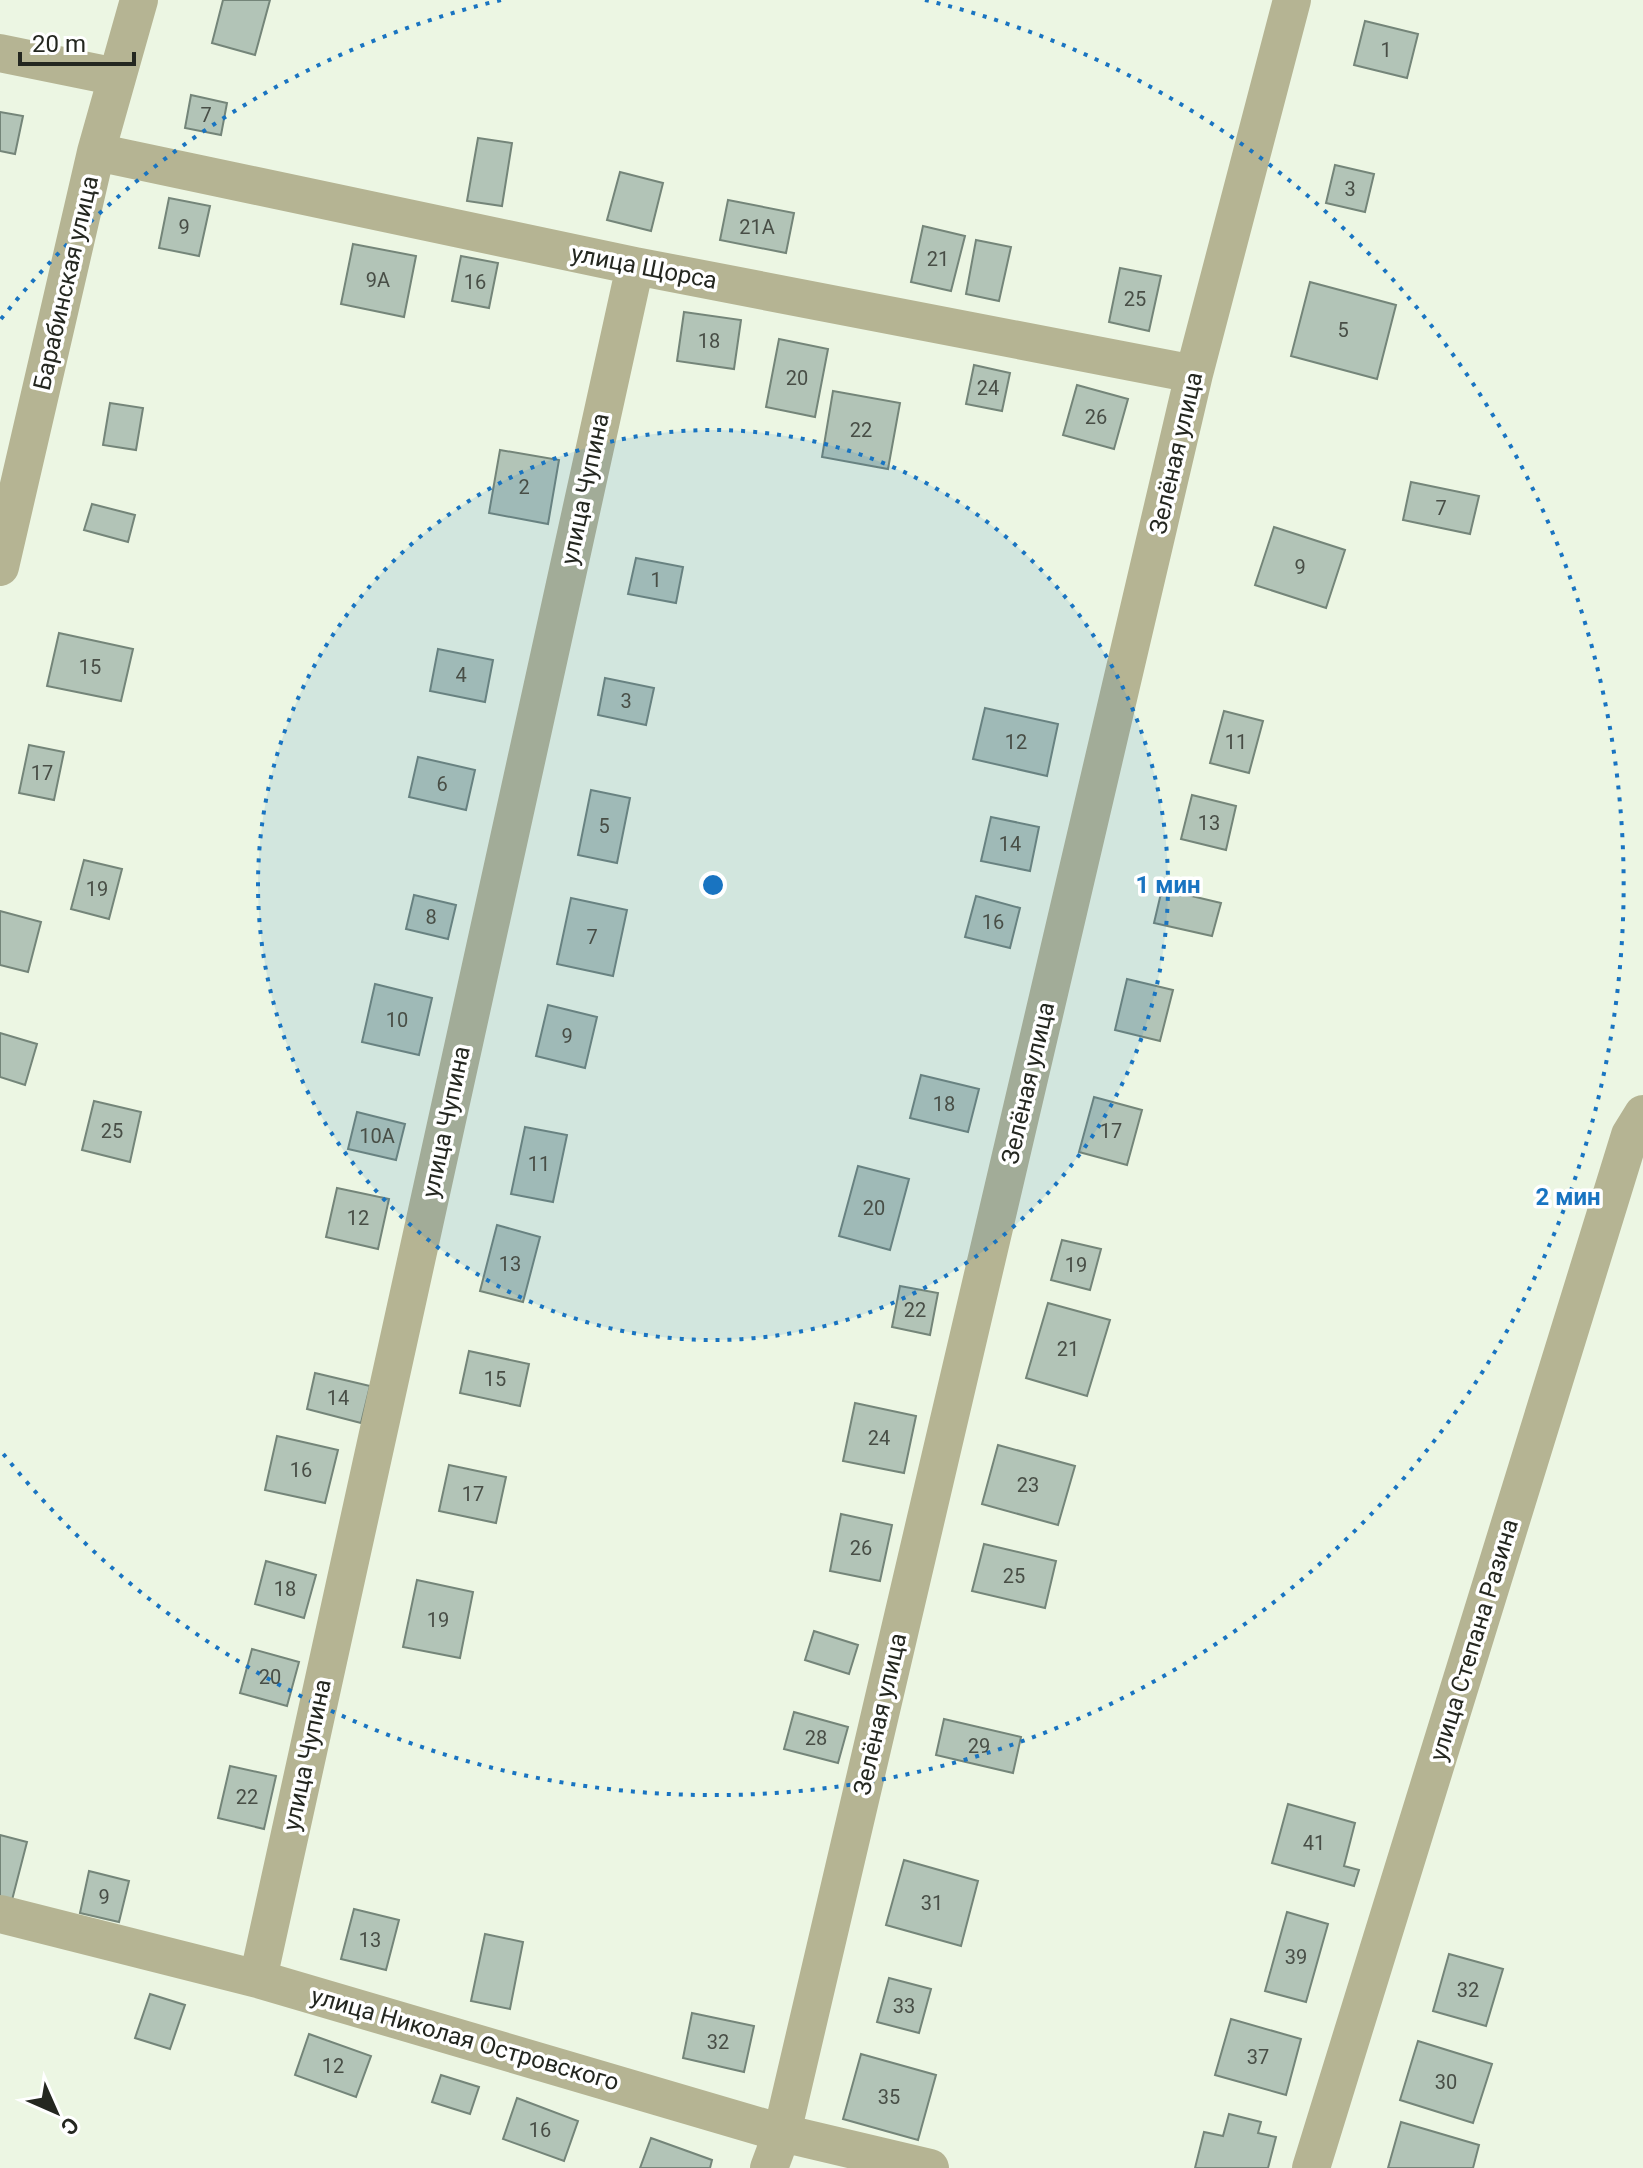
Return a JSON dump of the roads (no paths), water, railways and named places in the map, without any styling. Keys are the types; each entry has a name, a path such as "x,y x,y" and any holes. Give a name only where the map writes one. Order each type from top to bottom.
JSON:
{"street":[{"name":"Барабинская улица","path":"0,567 96,152 139,0"},
{"name":"Зелёная улица","path":"769,2168 782,2133 1194,374 1292,0"},
{"path":"0,53 117,77"},
{"name":"улица Щорса","path":"96,152 635,266 1194,374"},
{"name":"улица Чупина","path":"258,1979 635,266"},
{"name":"улица Степана Разина","path":"1311,2168 1625,1150 1643,1114"},
{"name":"улица Николая Островского","path":"0,1914 258,1979 782,2133 930,2168"}]}
